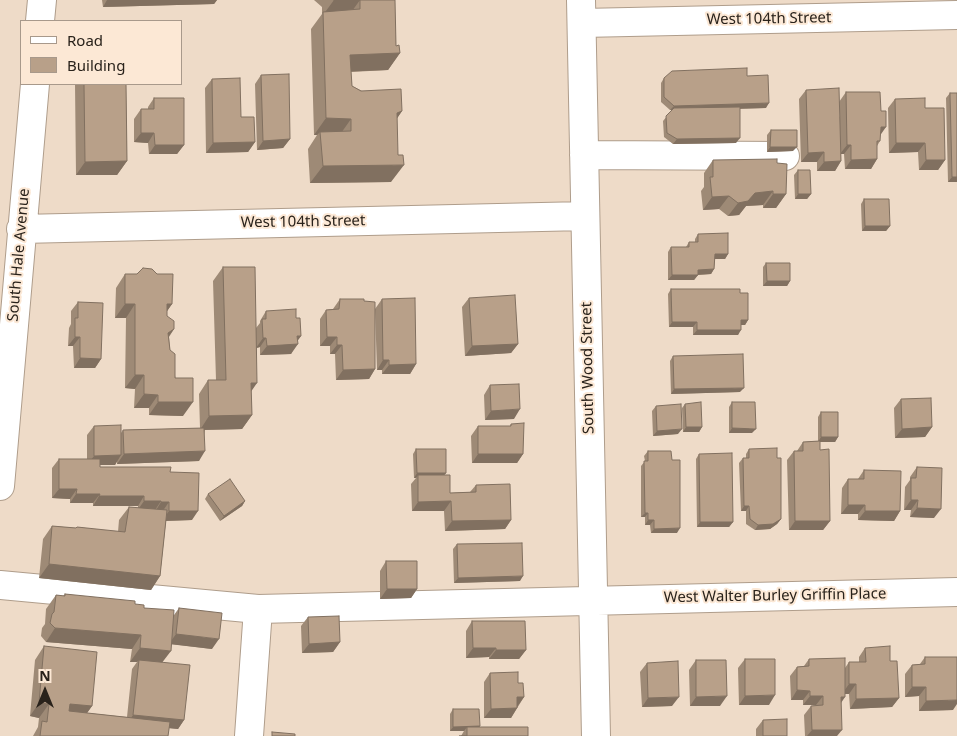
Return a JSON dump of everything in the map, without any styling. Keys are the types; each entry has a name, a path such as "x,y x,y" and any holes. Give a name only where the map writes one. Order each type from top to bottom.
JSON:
{"street":[{"path":"40,20 42,0"},
{"name":"West 104th Street","path":"581,12 957,15"},
{"name":"South Wood Street","path":"581,12 596,736"},
{"name":"South Hale Avenue","path":"0,486 35,85"},
{"path":"584,155 785,156"},
{"name":"West 104th Street","path":"21,229 585,216"},
{"name":"West Walter Burley Griffin Place","path":"0,584 258,609 957,592"},
{"path":"249,736 258,609"}],"building":[{"path":"360,0 395,0 396,46 399,45 400,53 350,55 352,86 361,91 401,89 402,111 397,113 398,155 403,155 404,165 323,166 320,132 351,131 351,119 326,118 323,12 360,9"},
{"path":"747,68 747,76 768,75 769,103 674,106 664,97 664,78 672,71"},
{"path":"289,74 290,139 263,141 261,75"},
{"path":"240,78 241,117 254,117 255,142 213,143 212,79"},
{"path":"84,85 126,85 127,161 85,162"},
{"path":"839,88 841,161 824,162 824,152 808,153 806,90"},
{"path":"846,92 880,92 881,111 886,111 886,127 881,127 880,141 877,141 877,159 851,160 851,145 847,145"},
{"path":"950,93 957,93 957,177 952,177"},
{"path":"154,98 184,98 184,145 155,145 154,133 141,133 141,109 154,109"},
{"path":"925,98 925,108 944,108 945,160 926,160 925,143 896,143 895,99"},
{"path":"740,107 740,138 677,139 667,133 666,116 674,108"},
{"path":"771,130 797,130 797,147 770,147"},
{"path":"777,159 777,163 787,164 786,194 773,194 773,191 755,193 748,201 738,203 729,196 712,197 710,177 713,177 713,160"},
{"path":"798,170 810,170 811,194 798,194"},
{"path":"864,199 889,199 890,226 865,226"},
{"path":"728,233 728,254 715,254 714,269 698,270 698,275 672,275 671,247 689,247 689,242 698,242 698,234"},
{"path":"766,263 790,263 790,281 767,281"},
{"path":"223,267 255,267 257,383 251,383 252,415 209,416 208,380 226,380"},
{"path":"143,268 152,269 157,274 173,274 172,304 167,304 167,316 174,321 174,329 168,333 170,350 175,354 175,378 193,378 193,402 158,402 158,395 144,394 144,375 135,375 135,304 125,304 125,274 137,274"},
{"path":"671,289 740,289 740,293 748,293 748,320 741,320 741,330 697,330 697,322 672,322"},
{"path":"515,295 518,344 472,346 469,298"},
{"path":"415,298 416,364 389,365 389,360 383,360 382,299"},
{"path":"340,299 364,299 364,301 375,302 375,369 343,370 342,345 337,345 337,337 327,337 326,310 339,309"},
{"path":"78,302 103,303 101,359 80,358 80,337 75,337 75,318 78,318"},
{"path":"296,309 296,318 300,318 301,336 297,336 298,344 267,346 266,338 263,338 262,319 266,319 266,311"},
{"path":"743,354 744,388 674,389 673,356"},
{"path":"519,384 520,409 491,411 490,385"},
{"path":"931,398 932,427 902,429 901,399"},
{"path":"701,402 702,427 686,427 685,404"},
{"path":"732,402 755,402 756,429 732,428"},
{"path":"681,404 682,429 657,431 656,406"},
{"path":"821,412 838,412 838,437 821,437"},
{"path":"524,423 523,454 478,454 478,426 511,426 511,424"},
{"path":"121,425 121,455 94,456 94,426"},
{"path":"204,428 205,451 124,454 123,430"},
{"path":"820,441 820,450 829,449 830,521 795,521 794,451 803,451 803,442"},
{"path":"777,448 777,458 781,458 781,519 773,524 758,525 750,519 749,506 744,506 743,458 749,458 749,449"},
{"path":"416,449 446,449 446,473 417,473"},
{"path":"648,451 671,451 672,460 680,460 680,528 654,529 654,520 648,520 648,513 645,513 644,461 648,461"},
{"path":"732,453 733,522 700,522 699,454"},
{"path":"59,459 100,459 100,467 171,467 170,472 199,473 198,511 169,511 169,502 144,501 144,496 99,496 100,494 76,494 77,489 59,489"},
{"path":"917,467 942,468 941,509 917,508 918,500 911,500 911,478 916,478"},
{"path":"864,470 901,471 900,511 865,511 865,505 848,505 848,479 864,479"},
{"path":"418,475 450,475 450,493 476,492 476,485 510,484 511,520 452,521 451,501 418,502"},
{"path":"230,479 245,501 224,516 208,494"},
{"path":"129,507 167,510 160,576 49,564 52,526 125,532"},
{"path":"522,543 523,576 458,578 457,544"},
{"path":"386,561 417,561 417,589 387,589"},
{"path":"65,594 135,601 135,604 144,605 144,608 174,610 171,651 140,648 141,635 55,628 50,623 54,612 56,595 65,596"},
{"path":"179,608 222,613 219,639 176,634"},
{"path":"339,616 340,642 309,644 308,617"},
{"path":"472,621 525,621 526,650 473,648"},
{"path":"44,646 97,652 92,706 70,704 69,711 170,722 168,736 40,736 42,721 47,722 49,704 39,703"},
{"path":"890,646 890,661 897,661 899,698 856,699 856,684 849,684 849,662 866,662 865,648"},
{"path":"925,657 957,657 957,700 926,701 926,687 912,687 912,665 925,664"},
{"path":"845,658 845,697 841,697 842,730 812,730 811,706 823,705 823,696 810,696 810,691 797,690 797,667 809,666 809,659"},
{"path":"745,659 775,659 775,695 745,696"},
{"path":"139,660 190,665 184,720 133,715"},
{"path":"696,660 726,660 727,696 696,697"},
{"path":"678,661 679,697 648,698 647,663"},
{"path":"518,672 518,683 523,683 524,697 517,697 517,708 491,709 490,673"},
{"path":"453,709 479,709 480,726 453,727"},
{"path":"787,719 787,736 763,736 763,720"},
{"path":"467,727 528,727 528,736 467,736"},
{"path":"272,732 295,734 295,736 272,736"}]}
